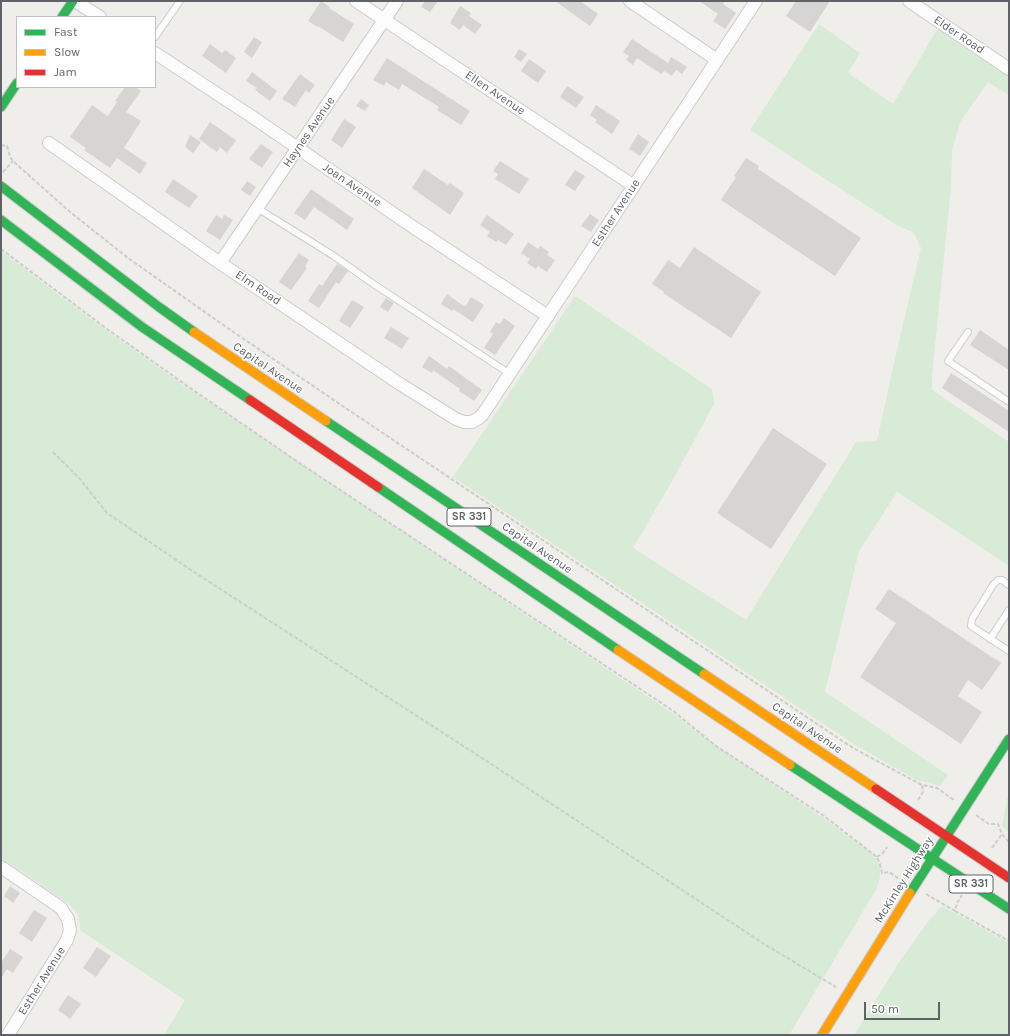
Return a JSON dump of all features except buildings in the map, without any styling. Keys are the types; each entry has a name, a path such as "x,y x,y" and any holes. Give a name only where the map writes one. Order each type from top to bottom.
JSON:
{"main road":[{"path":"63,16 74,1"},
{"path":"1,107 16,84"},
{"name":"Capital Avenue","path":"1,186 159,307 223,352 1009,878"},
{"name":"SR 331","path":"1,220 149,332 775,756 1009,909"},
{"name":"McKinley Highway","path":"822,1035 932,858 1009,739"}],"street":[{"path":"74,1 98,16"},
{"name":"Ellen Avenue","path":"356,1 634,186"},
{"name":"Haynes Avenue","path":"220,263 397,1"},
{"path":"630,1 717,60"},
{"name":"Esther Avenue","path":"472,422 480,418 510,374 756,1"},
{"name":"Elder Road","path":"908,1 1009,69"},
{"name":"Joan Avenue","path":"156,54 548,316"},
{"name":"Elm Road","path":"49,143 220,263 400,384 456,419 464,422 472,422"},
{"name":"Esther Avenue","path":"1,867 61,908 70,925 68,940 8,1035"}],"lane":[{"path":"156,36 180,1"},
{"path":"257,208 334,256 372,283 510,374"},
{"path":"968,332 948,360 1009,402"},
{"path":"1009,584 1002,580 998,580 992,585 972,620 971,626 1009,651"},
{"path":"990,639 1009,610"}],"path":[{"path":"1,144 7,146 10,157 13,161 70,212 128,258 344,407 853,748 922,785 936,788"},
{"path":"1,174 13,161"},
{"path":"1,249 193,390 672,710 716,746 824,816 877,857 882,873"},
{"path":"53,452 80,480 107,513 764,944 847,994"},
{"path":"998,824 1002,834 1009,842"},
{"path":"955,911 957,903"},
{"path":"944,905 1009,941"}],"green space":[{"path":"819,24 860,53 848,73 893,104 938,28 1009,77 1009,95 988,82 960,122 952,151 951,189 932,375 932,390 1009,442 1009,566 897,492 859,551 825,692 948,775 940,786 917,780 855,745 453,477 575,296 712,389 714,404 671,483 633,548 746,620 856,442 877,441 921,248 914,233 895,224 750,130"},
{"path":"1,251 103,328 179,382 671,712 716,746 825,819 872,854 880,867 880,877 877,888 789,1035 164,1035 185,1000 80,930 78,914 69,904 1,858"},
{"path":"1009,796 1009,832 1002,826 1007,799"},
{"path":"942,906 1009,943 1009,1035 854,1035 899,962 930,919"}],"traffic: fast":[{"path":"63,16 73,1"},
{"path":"1,107 16,84"},
{"path":"1,186 194,332"},
{"path":"1,220 142,327 250,400"},
{"path":"326,421 704,674"},
{"path":"378,487 618,650"},
{"path":"910,893 1009,739"},
{"path":"790,765 1009,909"}],"traffic: slow":[{"path":"194,332 326,421"},
{"path":"618,650 790,765"},
{"path":"704,674 876,789"},
{"path":"822,1035 910,893"}],"traffic: jam":[{"path":"250,400 378,487"},
{"path":"876,789 1009,878"}]}
